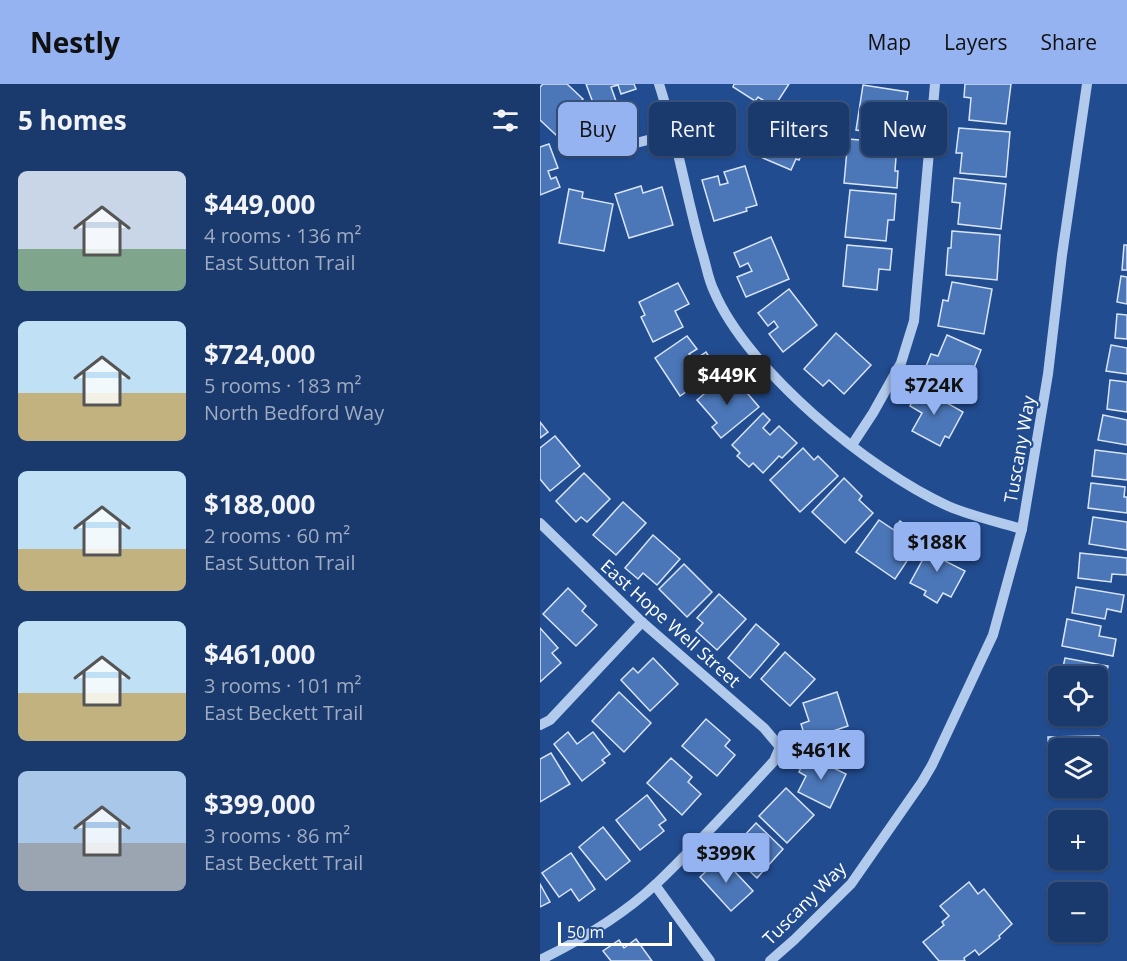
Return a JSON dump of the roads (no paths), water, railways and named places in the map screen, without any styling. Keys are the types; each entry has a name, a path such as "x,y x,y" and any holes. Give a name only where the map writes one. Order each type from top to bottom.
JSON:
{"street":[{"path":"660,84 664,102"},
{"path":"852,445 873,414 901,363 914,321 935,84"},
{"name":"Tuscany Way","path":"770,961 850,884 932,765 993,635 1022,529 1048,374 1087,84"},
{"path":"677,156 693,222 714,291 738,334 775,378 852,445 898,479 949,507 1022,529"},
{"name":"East Hope Well Street","path":"540,523 642,622 764,728 780,747 774,761 655,885"},
{"path":"540,725 550,720 642,622"},
{"path":"540,960 566,948 623,911 655,885 710,961"}]}
